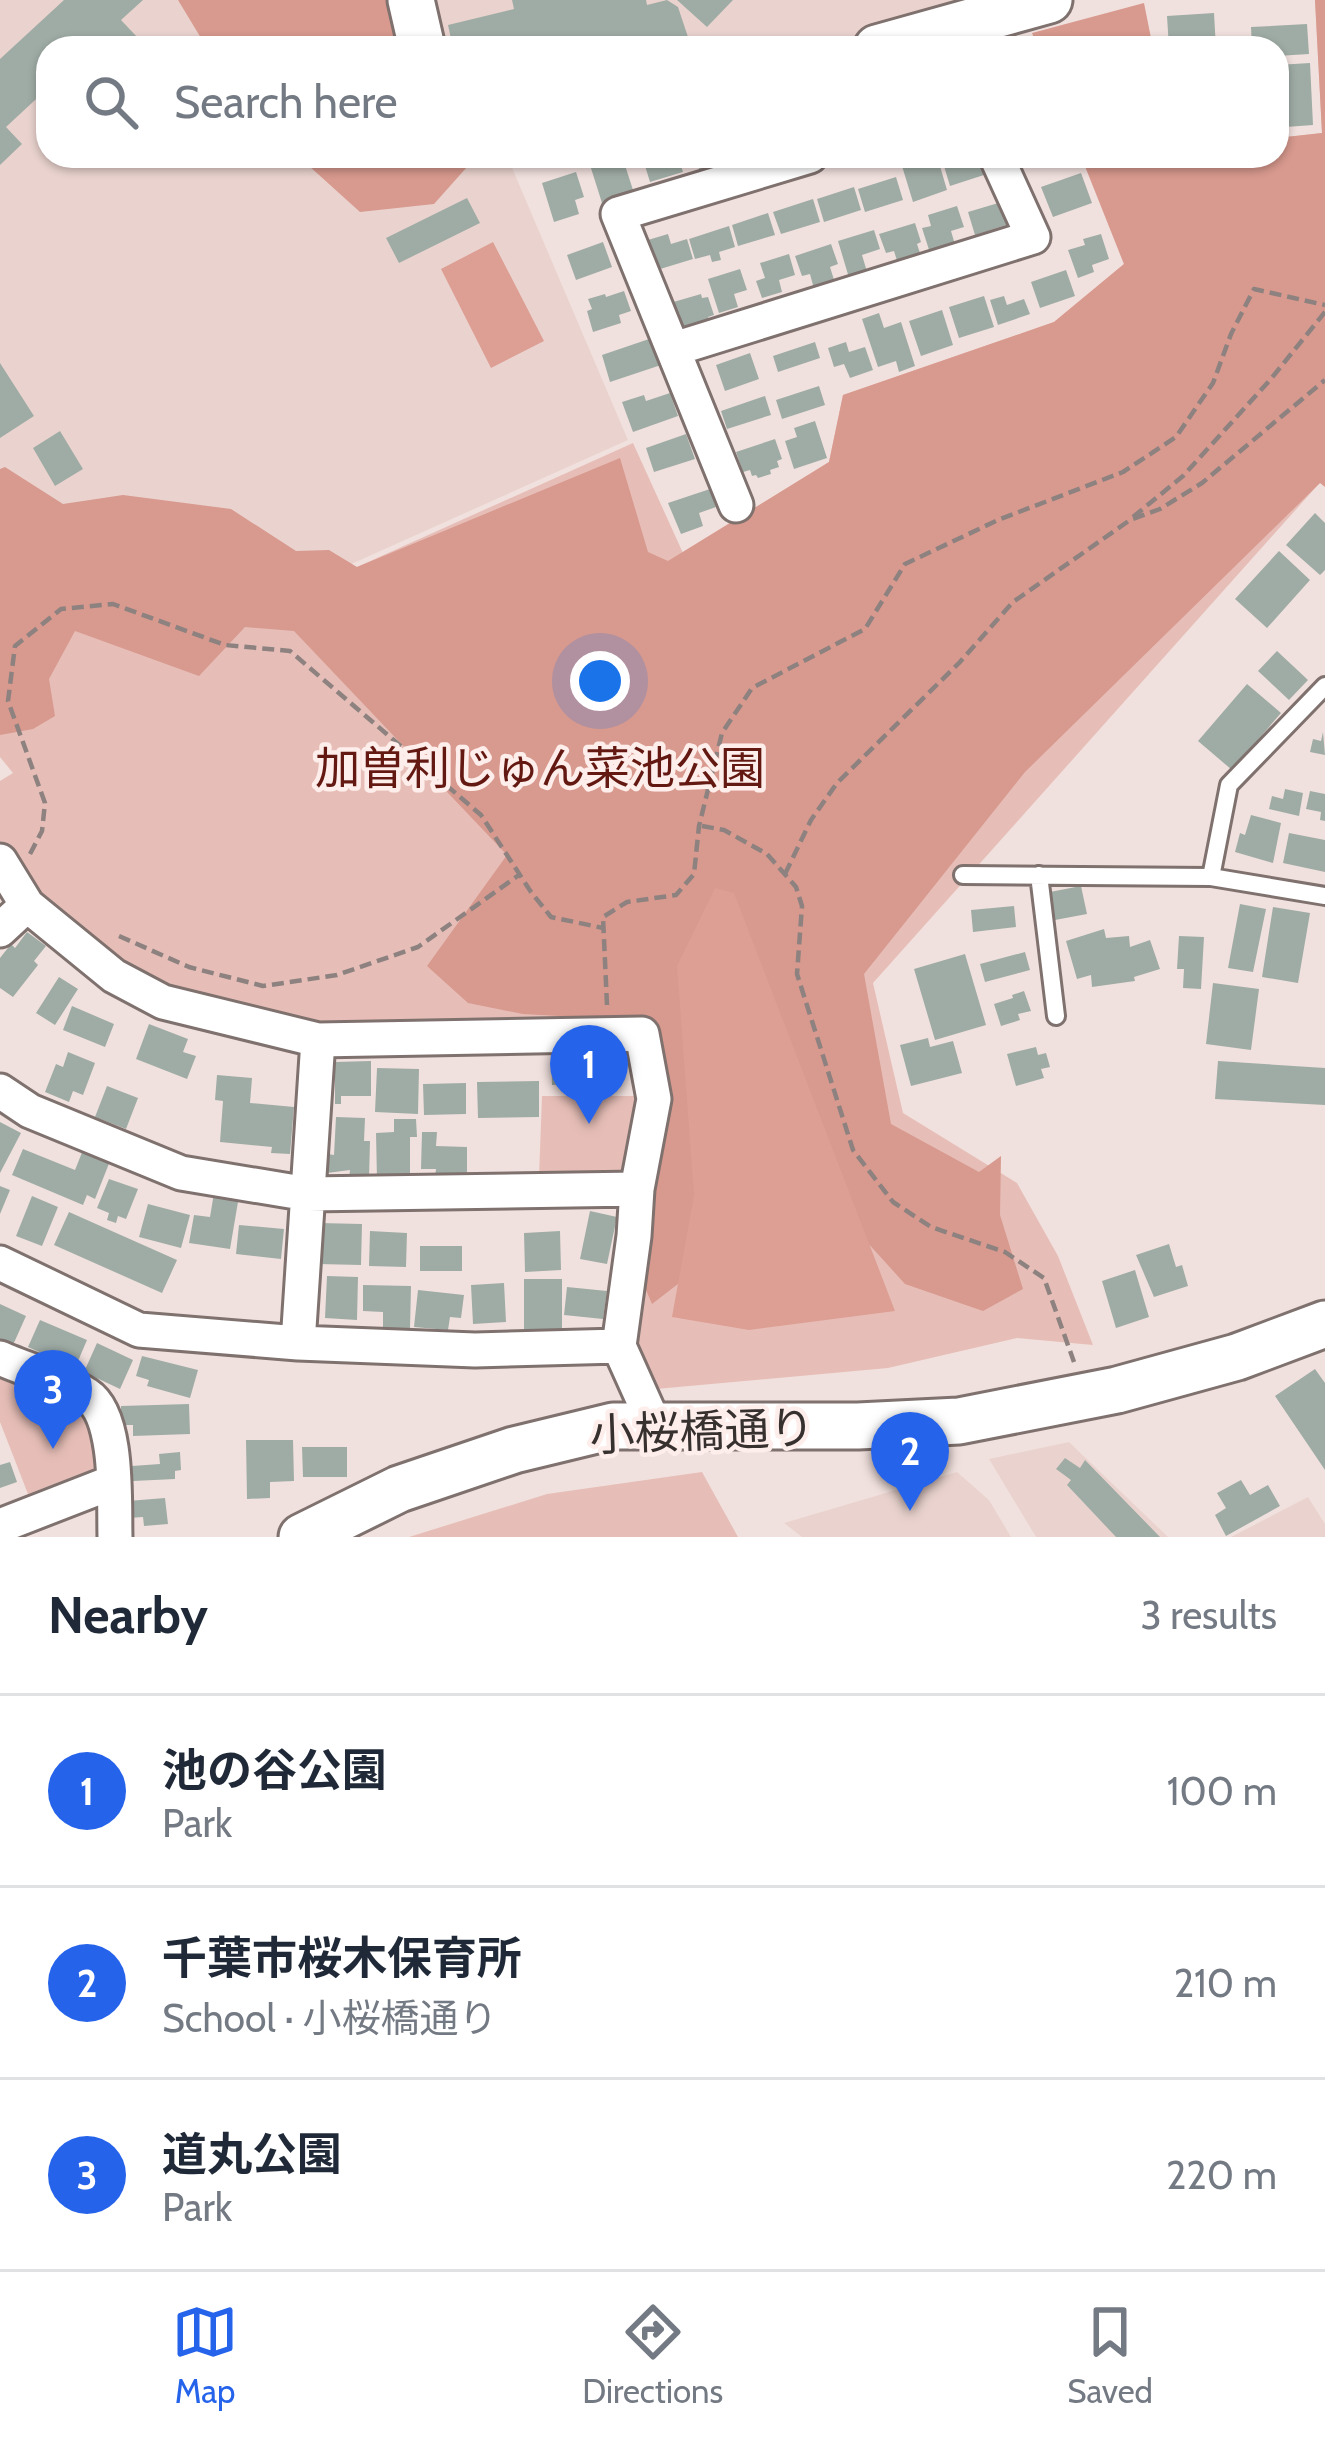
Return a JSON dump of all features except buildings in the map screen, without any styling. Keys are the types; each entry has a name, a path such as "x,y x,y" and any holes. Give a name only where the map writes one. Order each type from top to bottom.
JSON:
{"street":[{"path":"411,0 419,36"},
{"path":"909,36 973,11 1048,0"},
{"path":"736,505 618,214 743,168"},
{"path":"674,350 1033,237 1001,168"},
{"path":"0,930 14,883 114,976 163,1002 318,1040 642,1034 654,1099 637,1190 619,1346 654,1424"},
{"path":"298,1343 318,1040"},
{"path":"0,1091 29,1111 181,1173 308,1194 637,1190"},
{"path":"0,1263 139,1330 475,1350 619,1346"},
{"name":"小桜橋通り","path":"302,1537 399,1489 514,1450 613,1426 959,1421 1088,1396 1237,1357 1325,1324"},
{"path":"2,1361 90,1396 107,1423 115,1537"},
{"path":"0,1526 113,1482"}],"lane":[{"path":"1211,877 1229,785 1325,686"},
{"path":"963,875 1211,877 1325,896"},
{"path":"1040,875 1056,1016"}],"path":[{"path":"608,1034 603,917 627,902 676,895 694,874 699,826 722,733 752,688 865,629 905,564 998,520 1124,472 1176,437 1213,383 1254,290 1325,309 1270,380 1183,476 1130,520 1013,602 959,663 837,783 811,820 784,874"},
{"path":"1130,520 1160,509 1202,483 1325,380"},
{"path":"14,883 42,831 45,803 8,701 16,646 61,609 112,604 225,645 290,651 481,814 550,916 603,928"},
{"path":"699,826 724,830 767,854 796,887 802,906 797,974 853,1150 893,1202 931,1227 1005,1252 1044,1278 1088,1396"},
{"path":"107,932 189,967 263,986 337,975 418,947 519,874"}],"shaded area":[{"path":"0,0 281,0 334,36 36,36 36,168 512,168 628,440 309,583 0,530"},
{"path":"423,0 965,0 962,6 856,36 437,36"},
{"path":"493,242 544,341 491,368 441,269"},
{"path":"715,888 734,893 895,1311 749,1330 672,1317 694,1195 677,966"},
{"path":"1069,1442 1168,1537 1036,1537 989,1459"},
{"path":"957,1472 989,1500 1011,1537 802,1537 784,1523"},
{"path":"1308,1497 1325,1524 1325,1537 1231,1537"}],"green space":[{"path":"178,0 400,0 407,36 200,36"},
{"name":"加曽利じゅん菜池公園","path":"1315,0 1325,0 1325,477 873,983 903,1113 1017,1183 1058,1256 1093,1345 1017,1338 888,1368 645,1390 626,1348 650,1021 330,1026 215,1004 135,969 32,902 0,850 0,781 13,773 0,757 0,635 299,593 633,443 683,553 829,462 843,395 1054,322 1124,264 1086,168 1289,168 1289,137 1322,133"},
{"name":"加曽利じゅん菜池公園","path":"1315,0 1325,0 1325,487 1320,483 1025,772 864,974 891,1124 979,1172 1001,1156 1000,1215 1023,1289 983,1311 905,1284 847,1220 713,1121 687,1277 652,1304 640,1276 650,1021 523,1014 468,1003 427,966 507,855 294,631 245,627 199,676 75,631 49,679 55,716 33,729 0,735 0,469 5,467 63,504 123,495 231,509 296,551 329,550 357,567 620,458 648,552 668,561 829,462 843,395 1054,322 1124,264 1086,168 1289,168 1289,137 1322,133"},
{"path":"1144,3 1151,36 1033,36"},
{"path":"311,168 466,168 434,204 360,212"},
{"path":"542,1096 642,1096 633,1152 619,1175 539,1177"},
{"path":"0,1374 85,1403 96,1429 94,1469 28,1494 0,1422"},
{"path":"702,1472 738,1537 409,1537 547,1494"}],"place":[{"name":"池の谷公園","path":"589,1124"},
{"name":"道丸公園","path":"53,1449"},
{"name":"千葉市桜木保育所","path":"910,1511"}]}
